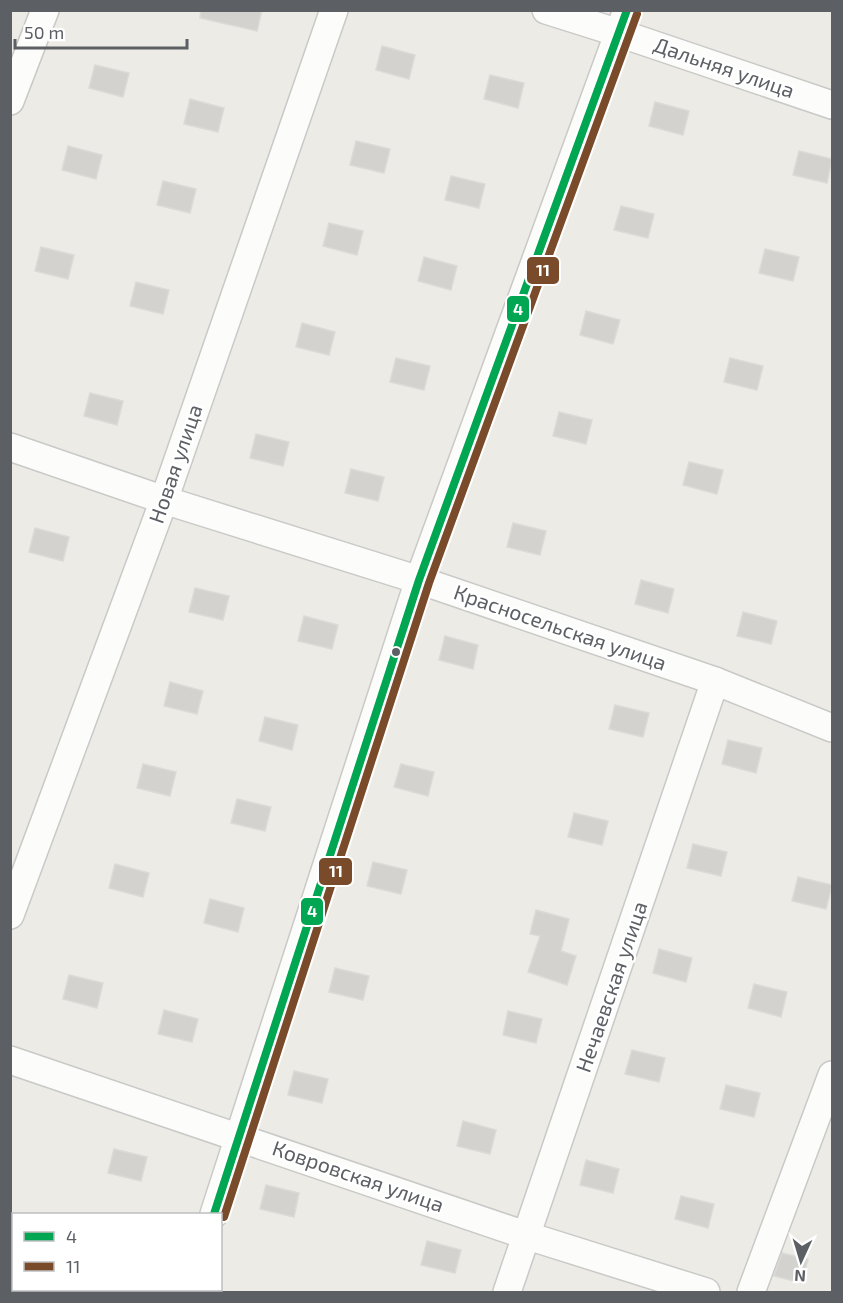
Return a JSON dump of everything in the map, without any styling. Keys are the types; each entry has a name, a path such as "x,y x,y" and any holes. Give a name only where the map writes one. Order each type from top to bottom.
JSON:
{"street":[{"path":"10,101 45,10"},
{"name":"Новая улица","path":"10,915 164,500 334,10"},
{"name":"Дальняя улица","path":"546,10 623,22 832,105"},
{"path":"215,1213 420,580 623,22"},
{"name":"Красносельская улица","path":"10,447 164,500 420,580 715,681 832,728"},
{"name":"Нечаевская улица","path":"507,1293 715,681"},
{"name":"Ковровская улица","path":"10,1060 240,1136 528,1236 706,1293"},
{"path":"751,1293 832,1076"}],"building":[{"path":"201,10 262,10 257,31 200,18"},
{"path":"382,46 415,55 409,79 376,70"},
{"path":"95,65 129,73 123,97 89,88"},
{"path":"490,75 524,83 518,108 484,99"},
{"path":"190,99 224,108 218,132 184,124"},
{"path":"655,102 689,111 683,135 649,126"},
{"path":"356,141 390,149 384,173 350,165"},
{"path":"68,146 102,155 96,179 62,170"},
{"path":"799,151 832,159 827,183 793,175"},
{"path":"451,176 485,184 479,208 445,200"},
{"path":"163,181 196,189 190,213 157,205"},
{"path":"621,206 654,214 648,238 614,230"},
{"path":"329,223 363,231 357,255 323,246"},
{"path":"41,247 74,255 68,279 35,271"},
{"path":"765,249 799,257 793,281 759,273"},
{"path":"424,257 457,266 451,290 418,281"},
{"path":"136,282 169,290 163,314 130,306"},
{"path":"586,311 620,320 613,344 580,335"},
{"path":"302,323 335,332 329,355 296,347"},
{"path":"396,358 430,366 424,390 390,382"},
{"path":"730,358 763,366 757,390 724,382"},
{"path":"90,393 123,401 117,425 84,416"},
{"path":"559,412 592,420 586,444 553,436"},
{"path":"256,434 289,442 283,466 250,458"},
{"path":"689,462 723,470 717,494 683,485"},
{"path":"351,469 384,477 378,501 345,493"},
{"path":"513,523 546,531 540,555 507,547"},
{"path":"35,528 69,537 63,561 29,552"},
{"path":"641,580 674,589 668,613 635,604"},
{"path":"195,588 229,596 223,620 189,612"},
{"path":"743,612 777,621 771,644 737,636"},
{"path":"304,616 338,625 332,649 298,641"},
{"path":"445,636 478,645 473,669 439,660"},
{"path":"170,682 203,691 197,714 164,706"},
{"path":"615,705 649,713 643,737 609,729"},
{"path":"265,717 298,725 292,750 259,741"},
{"path":"728,740 762,748 756,773 722,764"},
{"path":"143,764 176,772 170,796 137,788"},
{"path":"401,764 434,772 428,796 394,787"},
{"path":"237,799 271,807 265,831 231,823"},
{"path":"574,813 608,821 602,845 568,837"},
{"path":"693,844 727,852 721,876 687,868"},
{"path":"373,862 407,870 401,894 367,886"},
{"path":"115,864 149,873 143,897 109,888"},
{"path":"798,877 832,885 826,909 792,901"},
{"path":"210,899 244,908 238,932 204,923"},
{"path":"536,910 569,919 561,951 576,956 567,985 528,972 540,936 530,934"},
{"path":"659,949 692,958 686,982 653,973"},
{"path":"335,968 369,976 363,1000 329,992"},
{"path":"69,975 103,983 97,1008 63,999"},
{"path":"754,984 787,992 781,1017 748,1008"},
{"path":"164,1010 198,1019 192,1042 158,1034"},
{"path":"508,1011 542,1019 536,1043 503,1035"},
{"path":"632,1050 665,1058 659,1082 625,1074"},
{"path":"294,1071 328,1079 322,1103 288,1095"},
{"path":"726,1085 760,1093 754,1117 720,1109"},
{"path":"463,1121 496,1130 490,1154 457,1146"},
{"path":"114,1149 147,1157 141,1181 108,1173"},
{"path":"586,1160 619,1169 613,1193 580,1185"},
{"path":"266,1185 299,1193 294,1217 260,1209"},
{"path":"681,1196 714,1204 708,1228 675,1219"},
{"path":"427,1241 461,1250 455,1273 421,1265"},
{"path":"782,1253 808,1259 802,1283 774,1276"}],"transit line":[{"name":"4","path":"214,1213 419,580 627,10"},
{"name":"11","path":"224,1217 429,583 637,14"}]}
